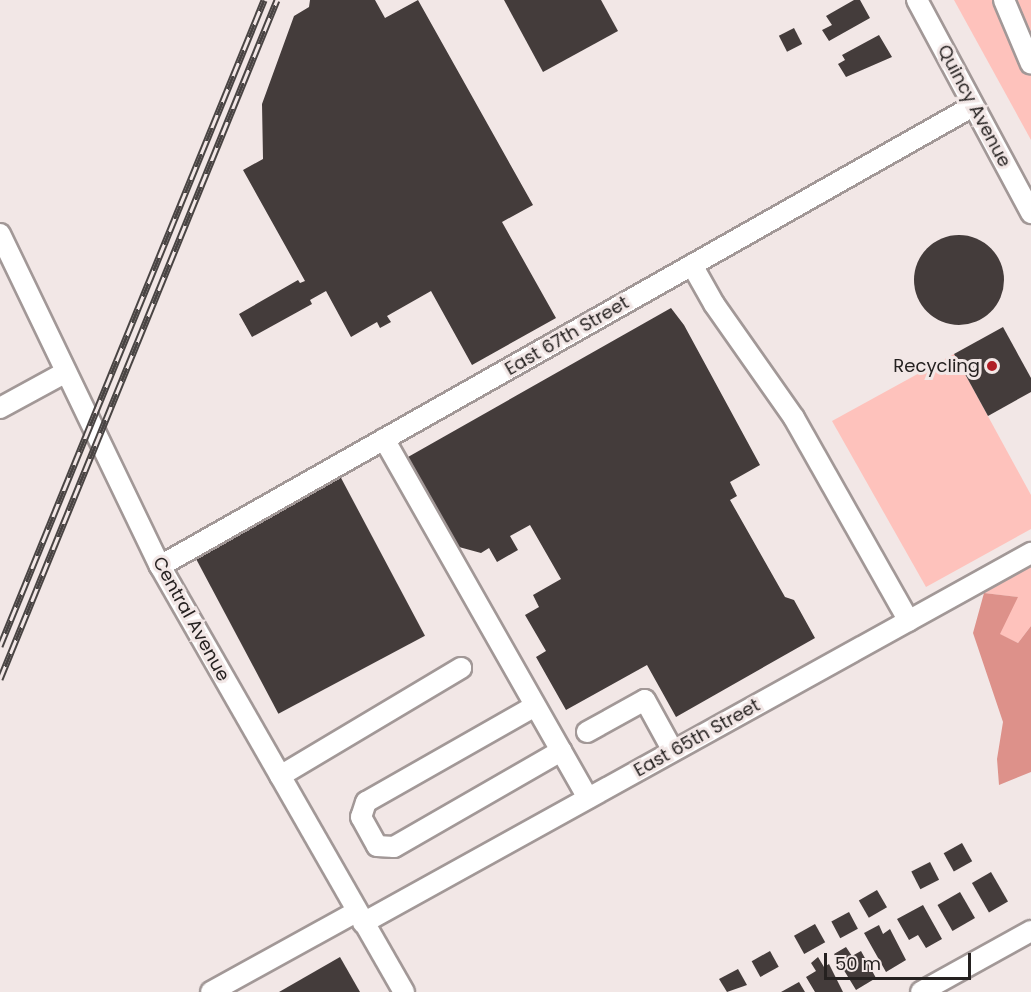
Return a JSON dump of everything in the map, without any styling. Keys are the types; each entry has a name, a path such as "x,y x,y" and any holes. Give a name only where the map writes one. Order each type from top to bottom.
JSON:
{"street":[{"name":"Quincy Avenue","path":"917,0 1031,213"},
{"path":"1007,1 1031,64"},
{"name":"East 67th Street","path":"160,566 974,106"},
{"name":"Central Avenue","path":"0,234 160,566 404,992"},
{"path":"692,265 714,304 794,418 909,621"},
{"path":"0,408 66,372"},
{"path":"384,439 588,798"},
{"name":"East 65th Street","path":"211,992 588,798 1031,553"},
{"path":"280,776 460,668"},
{"path":"587,732 645,700 673,751"},
{"path":"535,706 366,802 361,817 377,846 394,847 561,752"},
{"path":"921,992 1031,931"}],"shaded area":[{"path":"954,0 1031,0 1031,140"},
{"path":"954,354 1031,495 1031,529 926,587 832,421"},
{"path":"1031,565 1031,626 1018,643 999,634 1017,597 984,593"},
{"path":"984,593 1018,597 1000,634 1018,643 1031,626 1031,772 999,785 997,759 1003,722 973,633"}],"building":[{"path":"310,0 375,0 385,18 418,0 533,205 502,222 556,318 472,365 431,291 387,316 391,322 380,328 377,322 351,337 326,291 310,300 312,304 252,337 239,314 298,280 300,283 305,281 243,170 263,159 262,104 294,16 309,7"},
{"path":"504,0 601,0 618,31 543,72"},
{"path":"854,0 860,0 870,18 829,41 822,30 832,25 826,16"},
{"path":"794,28 802,44 787,52 779,36"},
{"path":"879,35 892,57 846,77 838,64 845,60 842,55"},
{"path":"950,235 968,235 984,242 997,255 1004,271 1004,289 997,305 984,318 968,325 950,325 934,318 921,305 914,289 914,271 921,255 934,242"},
{"path":"671,308 684,325 760,465 730,482 737,496 730,500 785,597 794,600 815,638 676,717 647,665 566,710 536,657 546,651 525,615 539,607 533,595 561,579 530,525 510,536 518,550 497,562 489,548 481,553 459,547 408,457"},
{"name":"Recycling","path":"1003,327 1031,378 1031,392 988,416 954,354"},
{"path":"340,476 425,636 278,714 193,554"},
{"path":"962,843 972,861 954,872 944,853"},
{"path":"930,862 939,880 920,889 911,872"},
{"path":"991,872 1008,901 989,912 972,883"},
{"path":"877,890 887,907 869,918 859,900"},
{"path":"960,892 975,918 952,931 937,905"},
{"path":"923,905 942,939 926,948 918,935 909,940 897,919"},
{"path":"849,912 858,929 840,938 831,921"},
{"path":"815,924 825,942 804,954 794,936"},
{"path":"879,925 883,934 890,929 906,960 886,972 864,933"},
{"path":"846,947 852,956 861,951 876,978 856,990 834,954"},
{"path":"770,951 779,967 760,977 752,961"},
{"path":"340,957 360,992 279,992"},
{"path":"818,957 824,967 829,964 843,992 815,992 806,977 816,971 811,963"},
{"path":"738,969 747,985 727,992 719,979"},
{"path":"799,982 805,992 781,992"}],"railway":[{"path":"0,646 264,0"},
{"path":"0,679 277,0"}],"place":[{"name":"Recycling","path":"992,366"}]}
